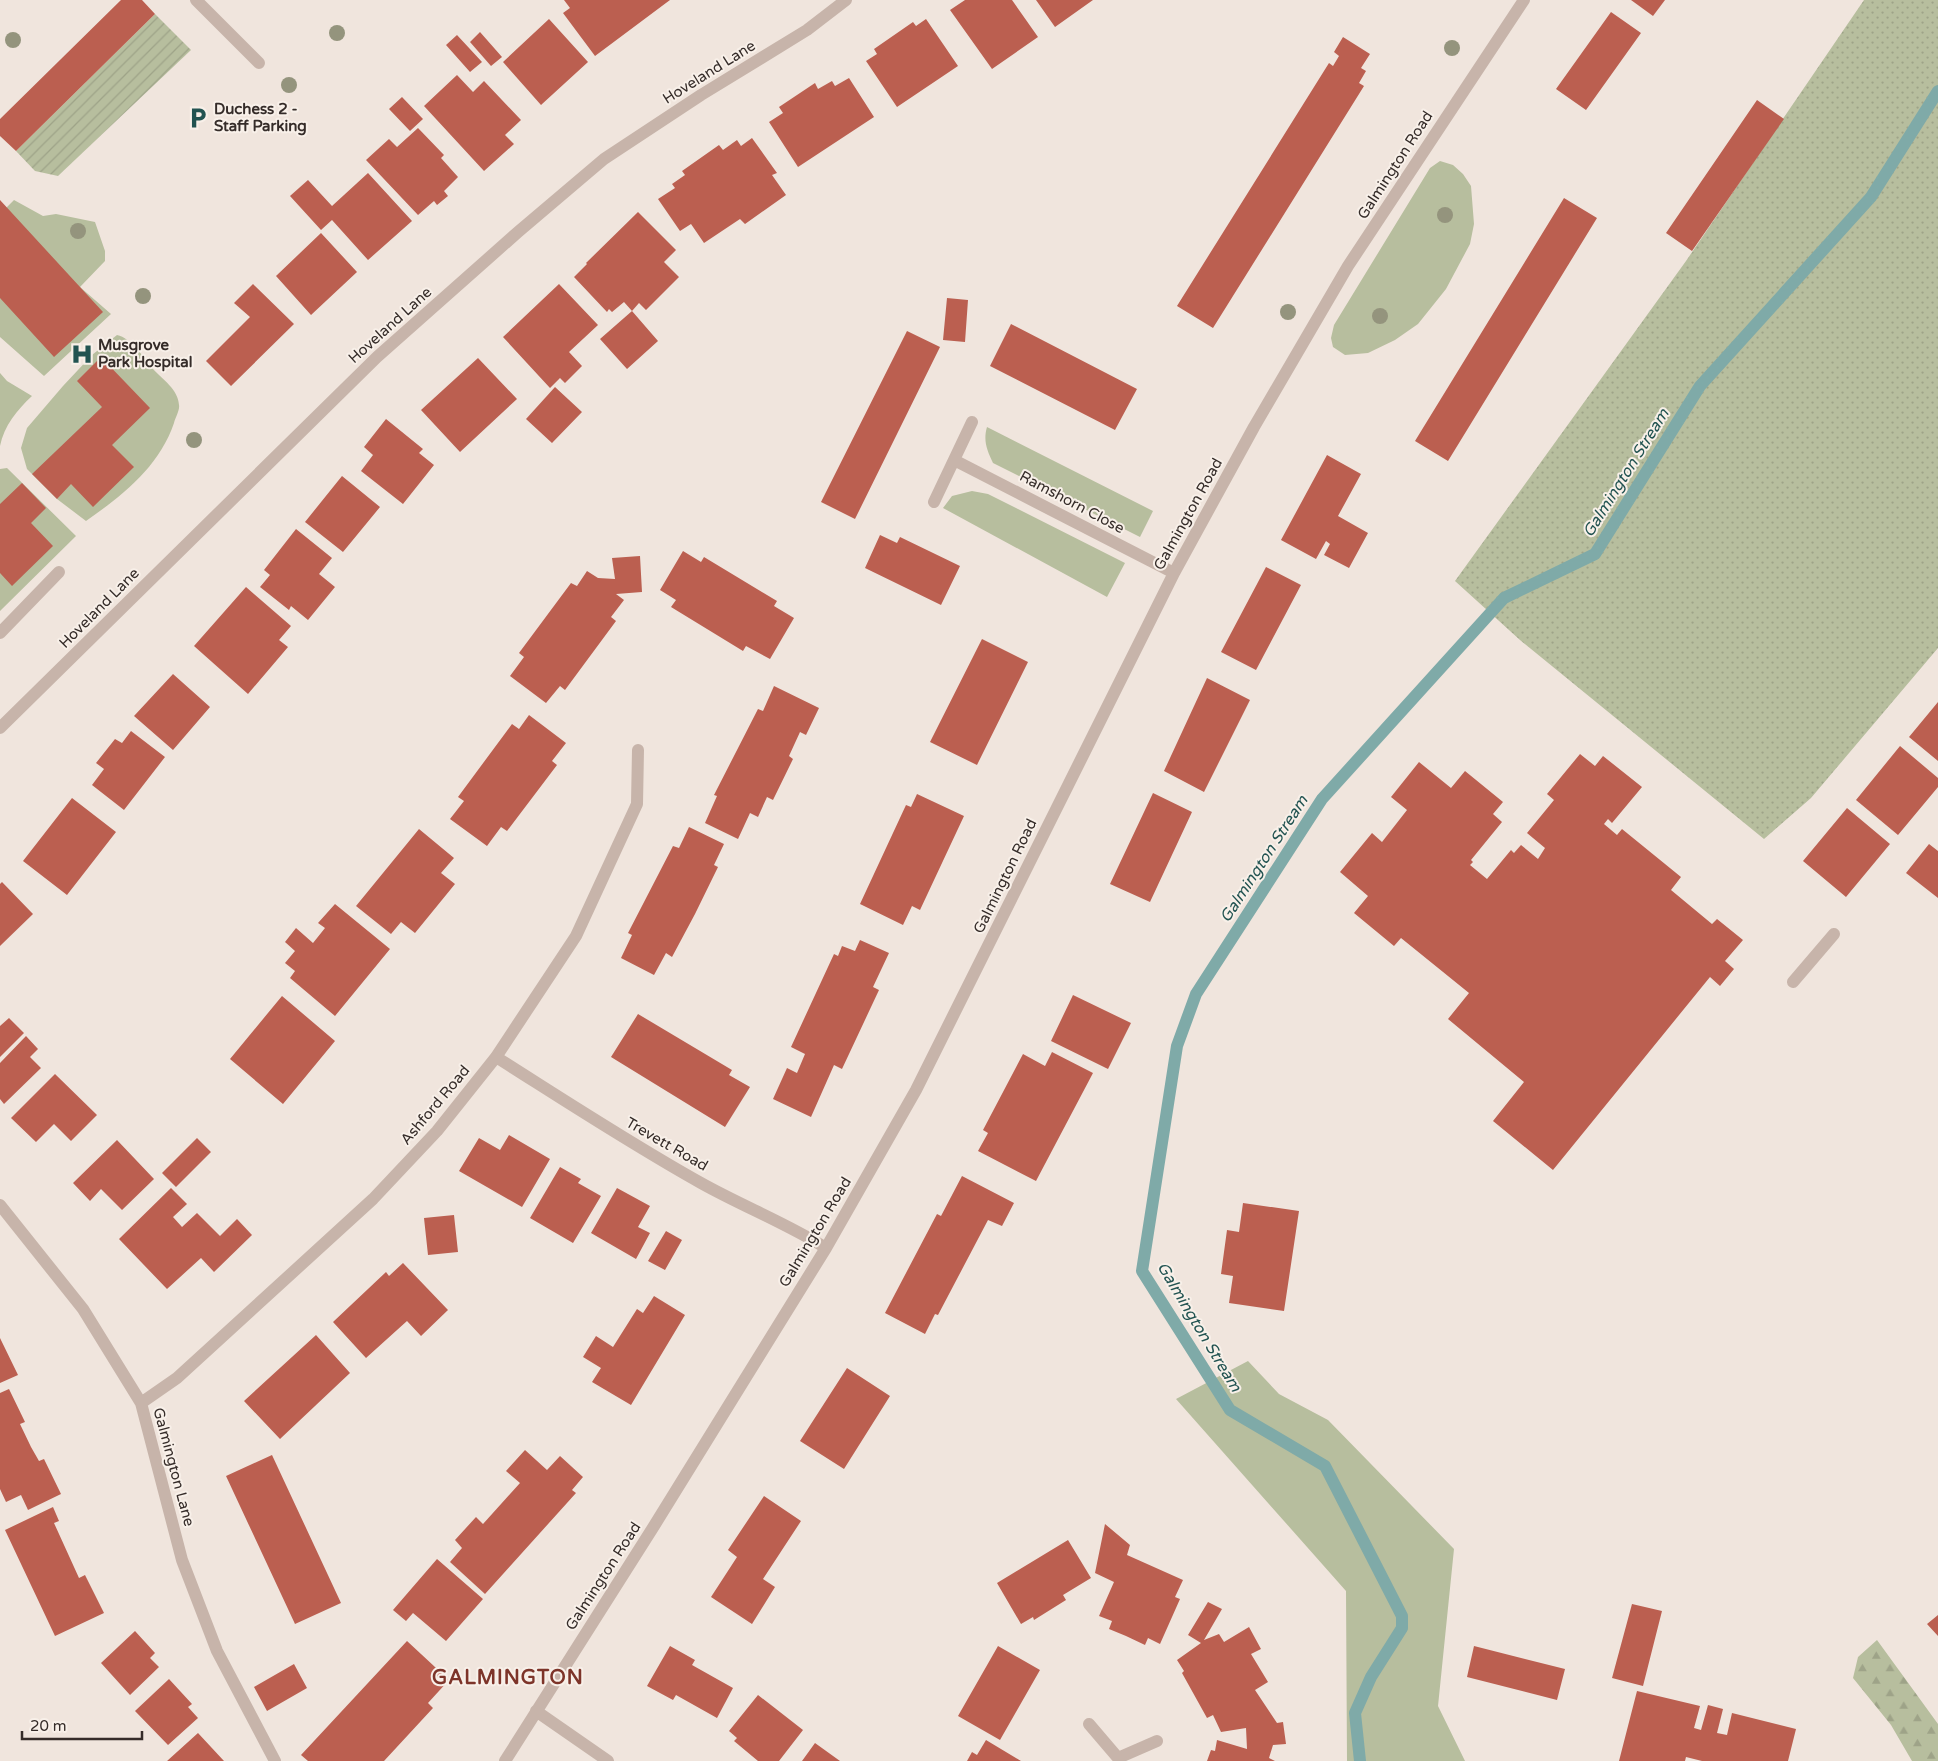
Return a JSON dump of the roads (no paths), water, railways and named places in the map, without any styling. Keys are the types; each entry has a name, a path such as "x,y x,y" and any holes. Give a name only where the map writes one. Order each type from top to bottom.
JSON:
{"street":[{"path":"196,0 259,64"},
{"name":"Hoveland Lane","path":"0,728 377,357 518,232 604,159 701,95 807,30 846,0"},
{"name":"Galmington Road","path":"505,1761 654,1526 826,1248 916,1090 1174,573 1254,427 1348,266 1524,0"},
{"path":"934,502 972,422"},
{"name":"Ramshorn Close","path":"954,460 1174,573"},
{"path":"0,633 59,572"},
{"name":"Ashford Road","path":"141,1403 178,1378 373,1199 436,1132 496,1057 576,936 629,822 637,804 638,750"},
{"path":"1793,982 1834,934"},
{"name":"Trevett Road","path":"496,1057 642,1150 826,1248"},
{"name":"Galmington Lane","path":"0,1205 84,1309 141,1403 182,1560 217,1651 275,1761"},
{"path":"536,1711 608,1761"},
{"path":"1089,1724 1118,1760 1157,1740"}],"waterway":[{"name":"Galmington Stream","path":"1360,1761 1355,1713 1371,1677 1402,1628 1402,1616 1325,1466 1230,1410 1142,1271 1177,1046 1196,994 1322,799 1504,598 1595,554 1700,386 1871,197 1938,91"}],"place":[{"name":"Duchess 2 - Staff Parking","path":"198,118"},
{"name":"Musgrove Park Hospital","path":"82,354"}],"district":[{"name":"GALMINGTON","path":"508,1678"}]}
